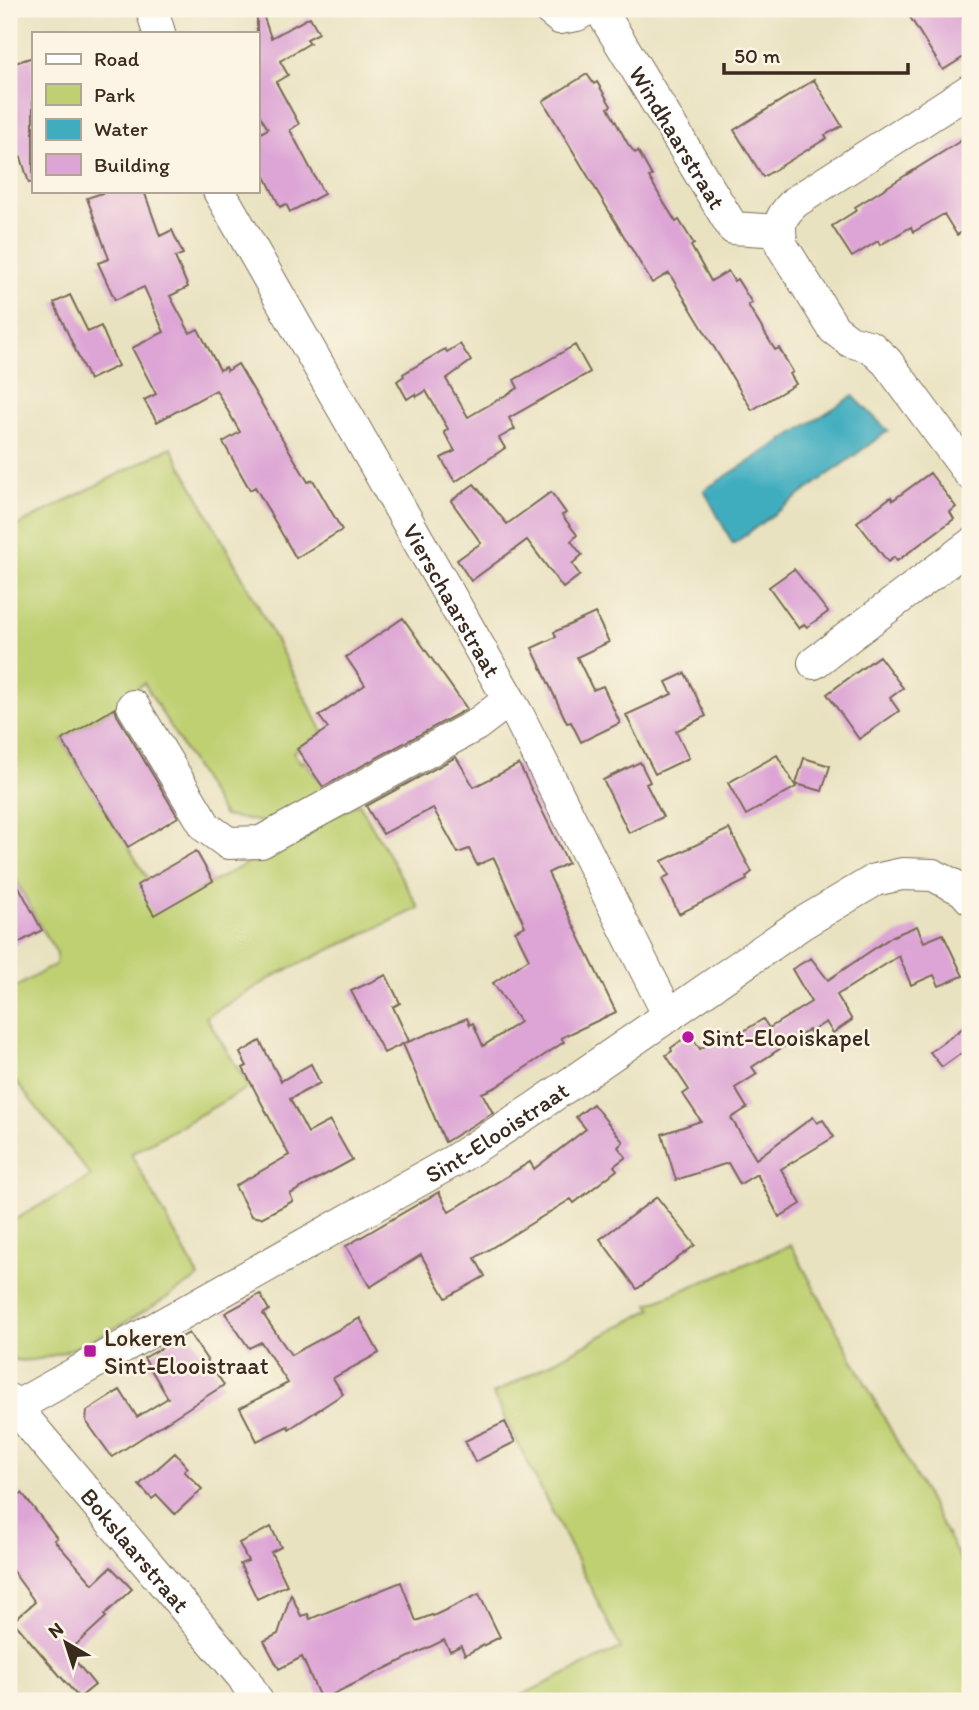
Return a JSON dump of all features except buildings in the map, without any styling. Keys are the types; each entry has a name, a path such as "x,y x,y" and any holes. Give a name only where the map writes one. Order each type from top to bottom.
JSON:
{"street":[{"path":"152,9 159,32"},
{"path":"549,9 559,18 577,15 587,9"},
{"name":"Windhaarstraat","path":"600,9 733,228 779,231"},
{"path":"970,90 795,202 781,216 779,231 782,246 834,329 850,341 871,347 887,362 970,474"},
{"name":"Vierschaarstraat","path":"220,192 509,700 669,1016"},
{"path":"814,663 970,545"},
{"path":"133,706 205,827 228,843 261,842 270,838 476,725 509,700"},
{"name":"Sint-Elooistraat","path":"11,1404 455,1160 801,925 875,880 902,874 933,875 963,890 970,898"},
{"name":"Bokslaarstraat","path":"11,1404 243,1677 249,1699"}],"green space":[{"path":"171,447 323,732 293,752 301,763 305,761 331,799 281,825 224,816 144,683 116,707 62,740 148,879 194,892 359,803 419,908 278,974 206,1017 249,1087 131,1154 199,1277 134,1318 78,1346 51,1356 28,1360 9,1358 9,1223 91,1176 9,1073 9,991 56,964 57,953 9,866 9,530"},
{"path":"791,1245 970,1577 970,1701 509,1701 621,1648 493,1394 652,1309 649,1304"}],"water":[{"path":"853,396 888,431 733,544 704,490"}],"place":[{"name":"Sint-Elooiskapel","path":"688,1037"},
{"name":"Lokeren Sint-Elooistraat","path":"90,1351"}]}
